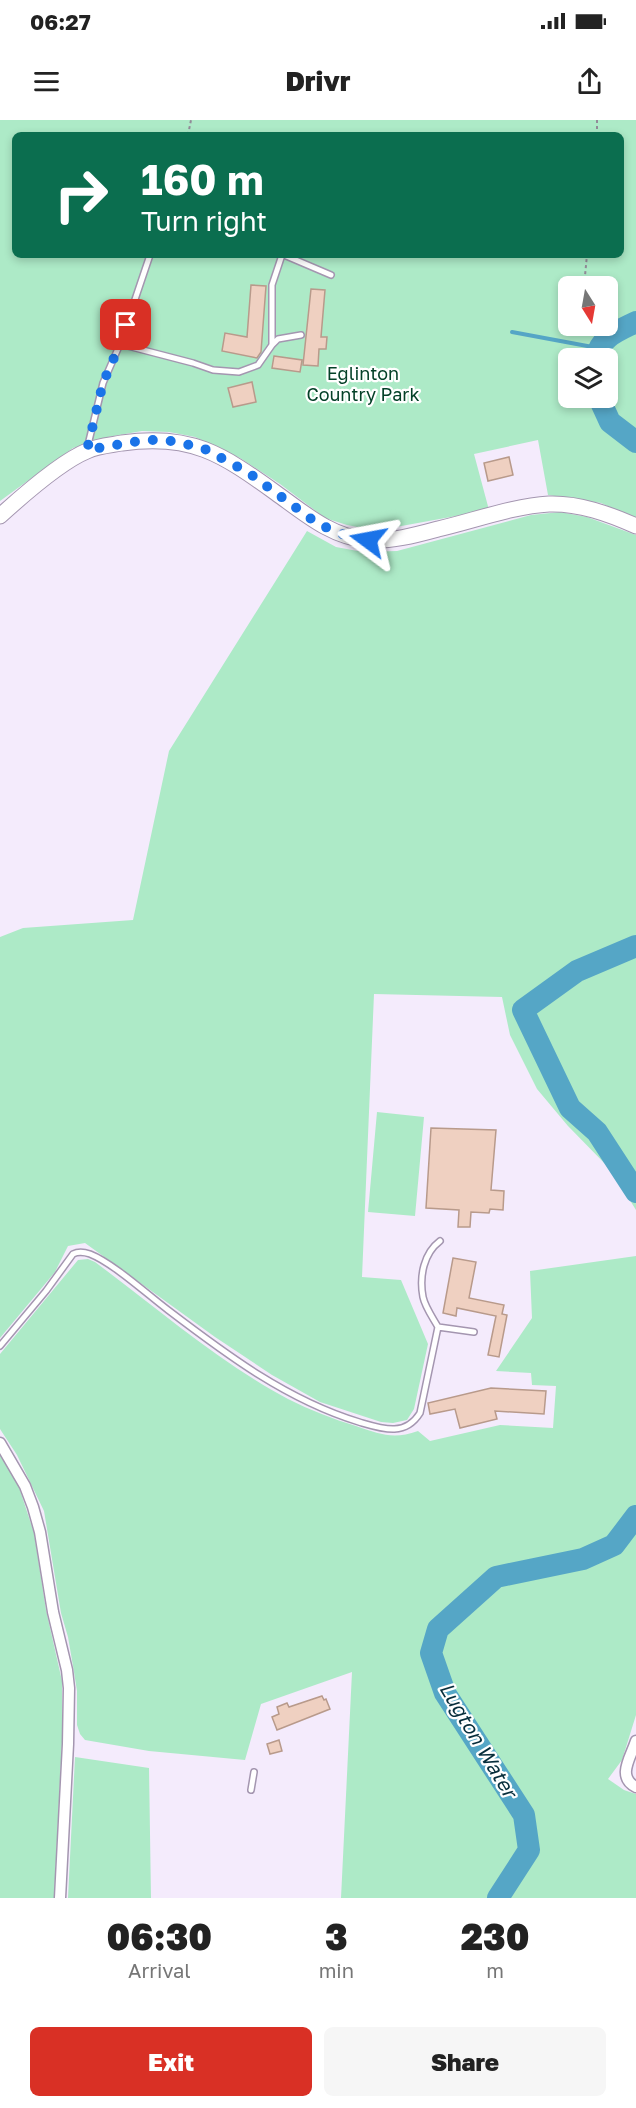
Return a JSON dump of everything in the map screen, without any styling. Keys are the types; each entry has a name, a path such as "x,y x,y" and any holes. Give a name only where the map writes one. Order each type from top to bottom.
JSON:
{"main road":[{"path":"0,516 39,483 87,450 145,440 166,440 203,448 249,473 318,524 347,536 368,540 429,532 528,507 550,504 589,508 636,526"}],"street":[{"path":"0,1443 25,1486 33,1507 40,1532 53,1612 67,1670 68,1744 60,1898"},
{"path":"636,1741 626,1767 625,1777 636,1787"}],"lane":[{"path":"87,450 103,383 120,344 149,258"},
{"path":"272,345 272,285 282,258"},
{"path":"290,258 331,275"},
{"path":"120,344 213,370 239,372 258,364 278,339 301,335"},
{"path":"0,1346 46,1291 73,1254 84,1252 112,1267 208,1340 289,1393 318,1408 380,1428 406,1428 414,1423 420,1413 438,1327 423,1298 422,1284 425,1257 440,1240"},
{"path":"438,1327 474,1332"},
{"path":"251,1790 254,1772"}],"path":[{"path":"585,276 587,258"}],"green space":[{"name":"Eglinton Country Park","path":"0,120 636,120 636,519 601,503 548,495 538,440 474,454 489,510 385,529 363,528 325,518 280,484 240,458 195,437 169,432 142,431 108,437 73,448 0,501"},
{"path":"560,512 587,517 636,535 636,1210 611,1170 568,1126 537,1089 510,1035 502,997 374,994 362,1277 401,1280 428,1344 414,1409 407,1420 393,1423 381,1422 320,1402 272,1375 215,1337 85,1243 68,1246 55,1272 0,1338 0,937 23,928 133,920 169,751 307,531 336,547 363,552 397,551 531,515"},
{"path":"377,1112 424,1117 415,1216 368,1212"},
{"path":"636,1256 636,1715 622,1760 608,1779 624,1790 636,1794 636,1898 341,1898 352,1672 261,1704 245,1760 149,1751 85,1740 77,1725 77,1691 44,1511 17,1455 0,1429 0,1354 78,1260 88,1259 95,1262 213,1352 288,1399 322,1414 372,1431 387,1435 401,1435 418,1431 430,1441 500,1425 553,1428 556,1386 532,1385 531,1373 496,1371 532,1318 530,1271"},
{"path":"0,1452 18,1484 34,1533 46,1610 62,1681 62,1742 54,1898 0,1898"},
{"path":"75,1757 149,1768 151,1898 68,1898"}],"building":[{"path":"251,285 266,286 261,352 257,358 222,351 225,333 247,337"},
{"path":"311,289 325,290 321,337 327,337 326,349 319,349 318,366 303,365"},
{"path":"274,356 302,360 300,372 272,368"},
{"path":"252,382 256,402 233,407 228,388"},
{"path":"509,457 513,475 488,481 484,463"},
{"path":"431,1128 496,1130 491,1190 504,1191 503,1210 490,1209 489,1213 471,1212 470,1227 458,1227 459,1210 426,1208"},
{"path":"453,1258 476,1262 469,1298 504,1305 502,1314 507,1315 499,1357 488,1355 496,1316 457,1308 456,1316 443,1313"},
{"path":"491,1388 546,1391 544,1414 495,1411 497,1419 460,1428 455,1409 430,1414 428,1403"},
{"path":"322,1696 324,1700 326,1699 330,1709 277,1730 272,1717 279,1714 277,1707 287,1703 289,1707"},
{"path":"279,1740 282,1751 270,1754 267,1744"}],"waterway":[{"name":"Lugton Water","path":"600,348 616,332 636,322"},
{"path":"512,332 598,348"},
{"name":"Lugton Water","path":"604,408 610,422 636,442"},
{"name":"Lugton Water","path":"636,946 577,971 523,1010 570,1108 597,1132 636,1192"},
{"name":"Lugton Water","path":"498,1898 529,1850 524,1815 445,1693 431,1653 438,1629 496,1577 583,1559 614,1545 636,1516"}],"route":[{"path":"126,325 103,383 87,450 145,440 166,440 203,448 249,473 318,524 347,536 368,540"}]}
